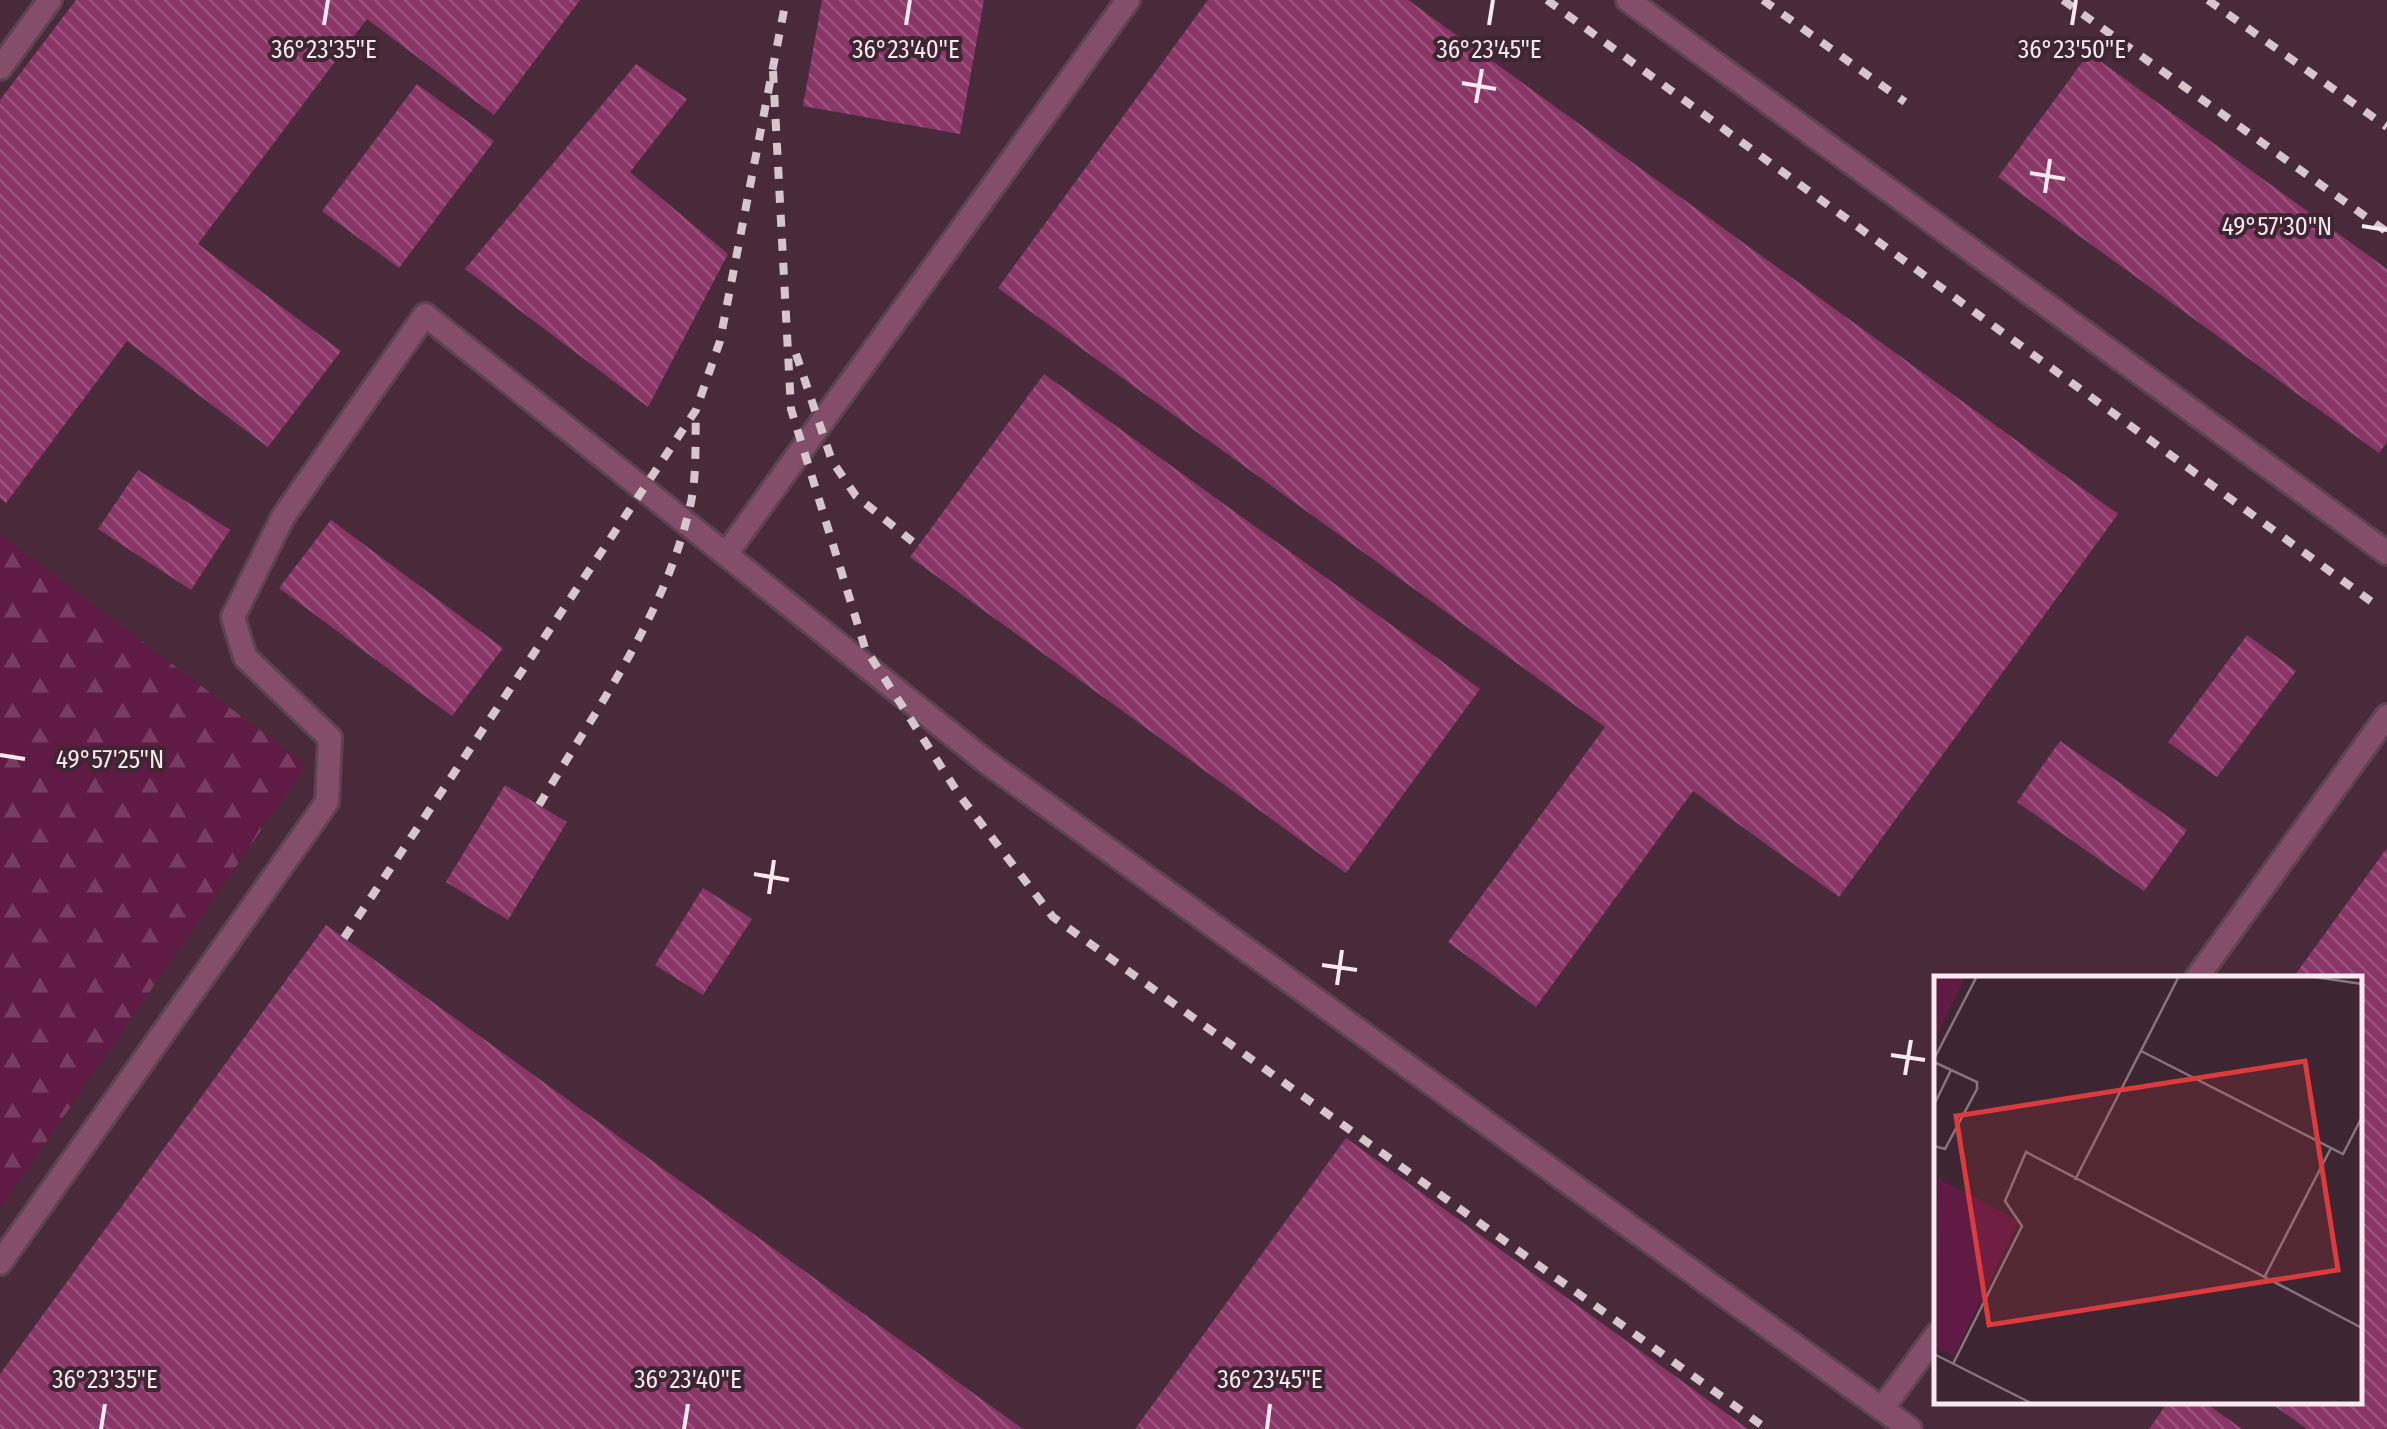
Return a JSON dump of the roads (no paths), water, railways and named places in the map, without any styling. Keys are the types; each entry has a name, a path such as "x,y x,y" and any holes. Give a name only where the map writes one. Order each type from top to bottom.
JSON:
{"lane":[{"path":"0,68 50,0"},
{"path":"726,554 1128,0"},
{"path":"1628,0 2387,552"},
{"path":"0,1262 326,802 330,738 246,657 233,617 283,517 425,316 984,760 1910,1429"},
{"path":"2198,976 2387,716"},
{"path":"1882,1409 1934,1338"}],"railway":[{"path":"344,938 696,410 720,341 786,0"},
{"path":"1547,0 2372,602"},
{"path":"1763,0 1905,102"},
{"path":"2063,0 2387,232"},
{"path":"2208,0 2387,127"},
{"path":"773,71 791,409 865,648 960,796 1053,917 1767,1429"},
{"path":"796,354 832,461 856,496 918,546"},
{"path":"539,805 606,696 665,583 691,502 696,410"}]}
